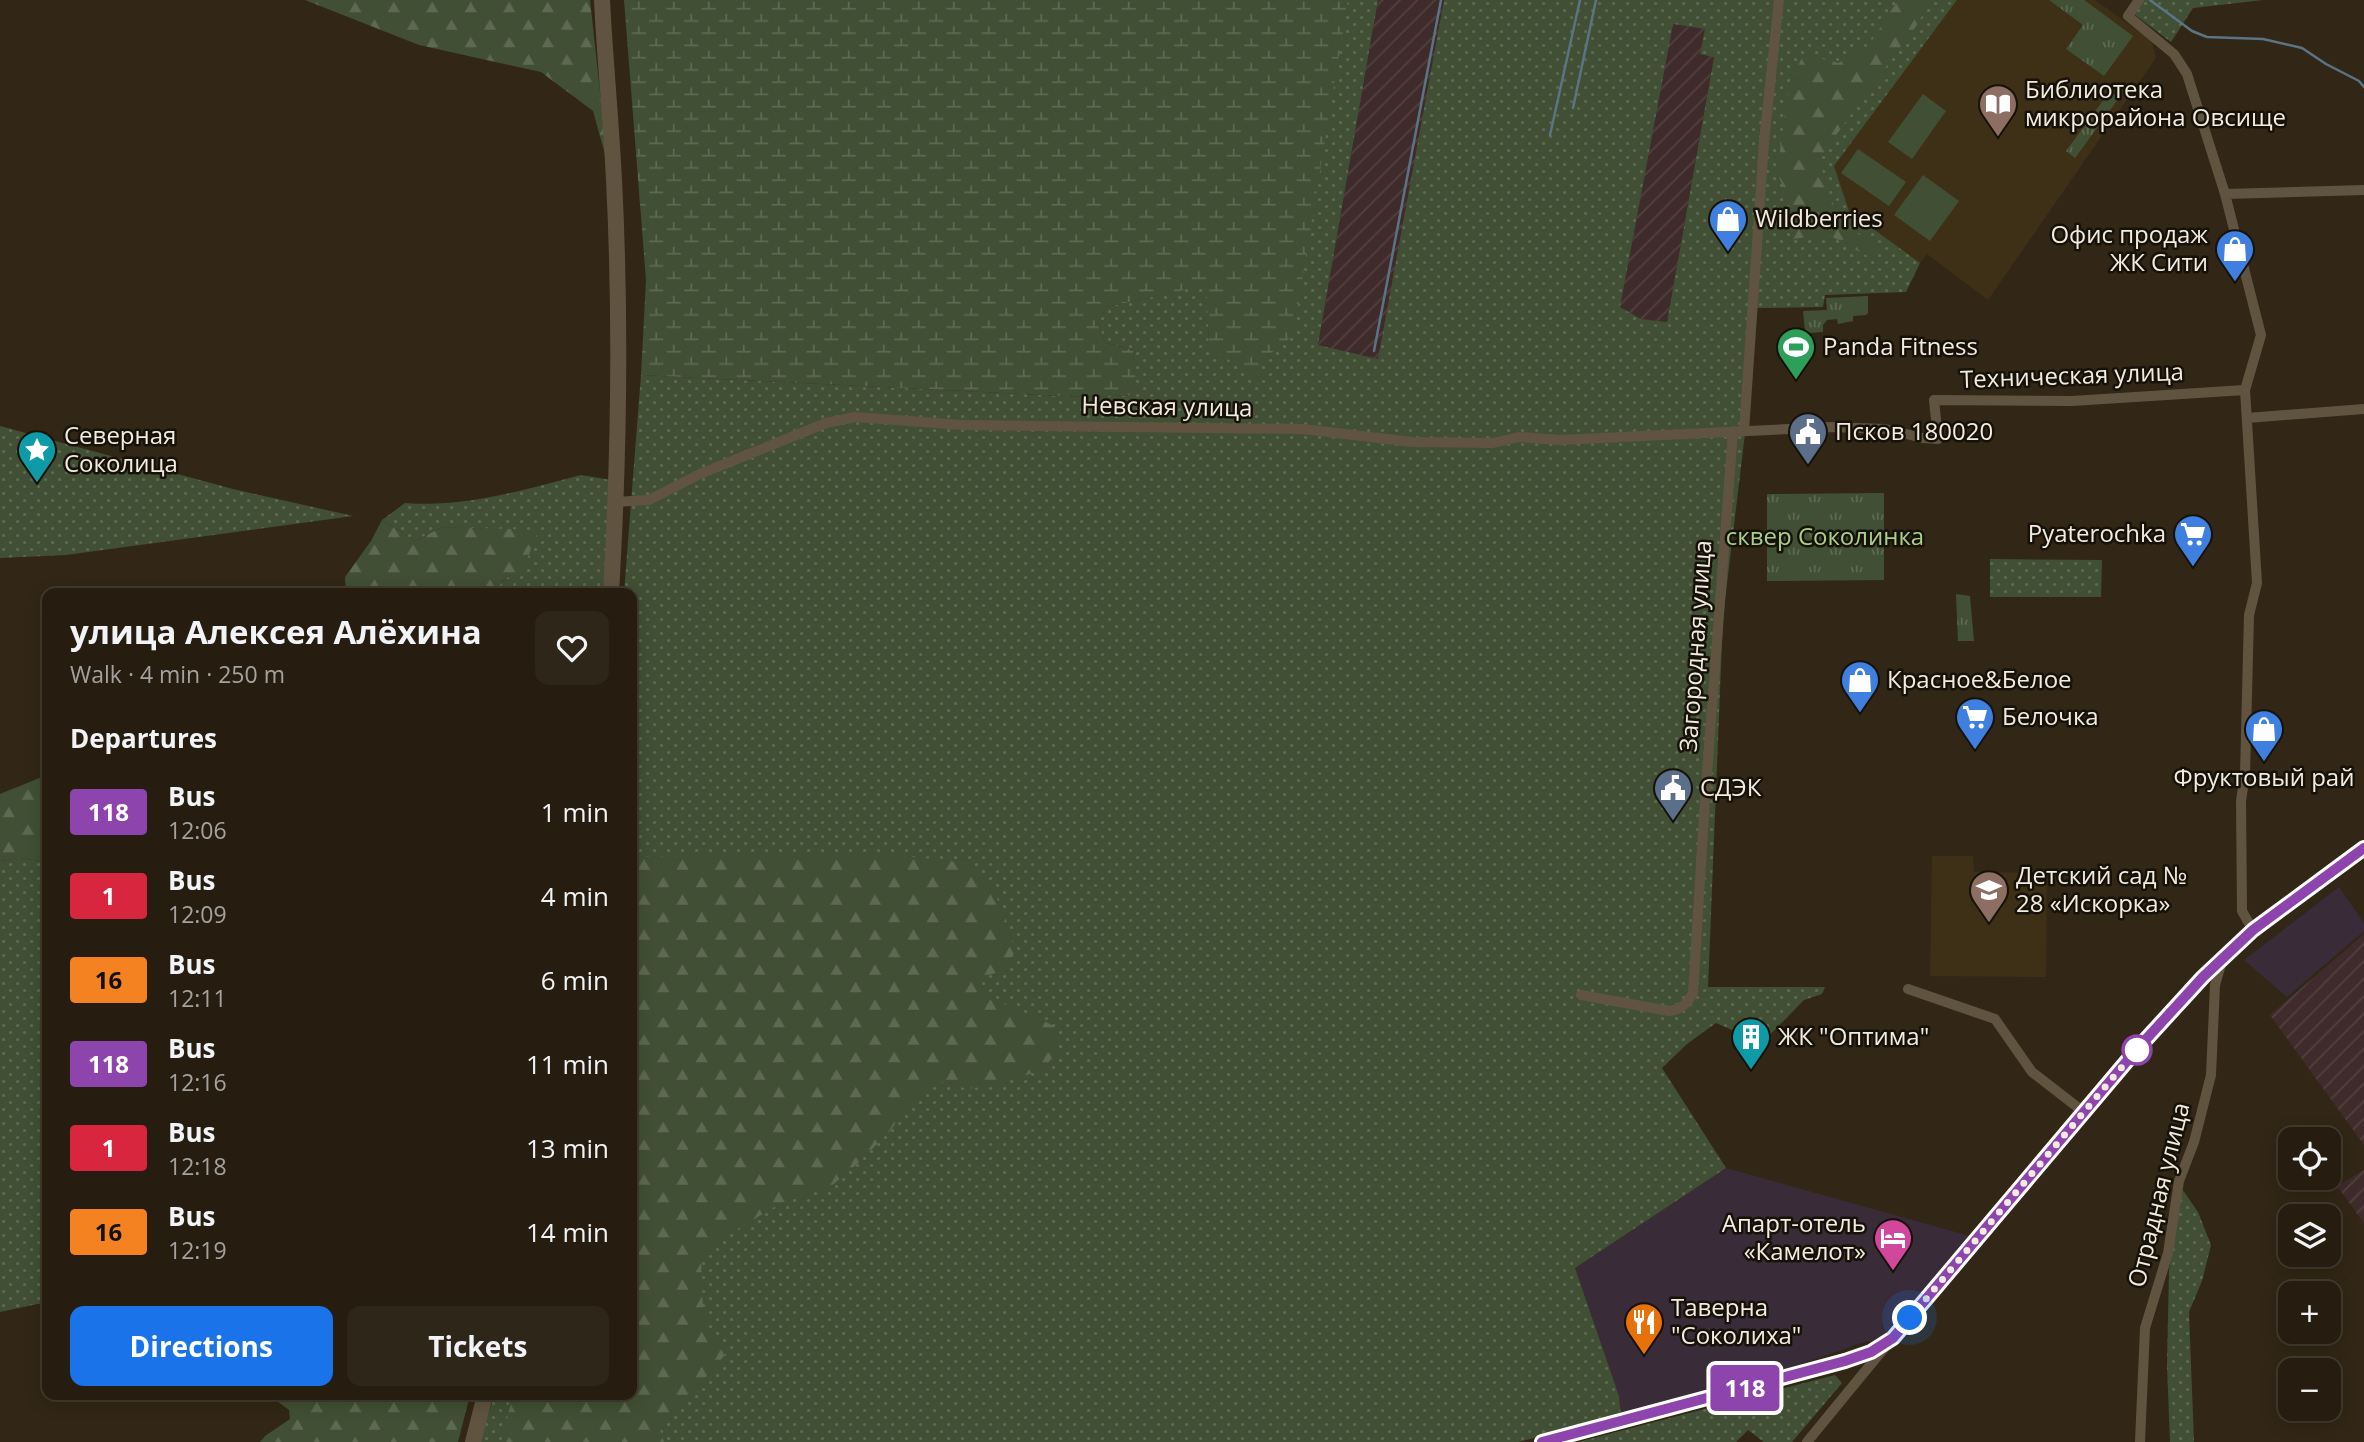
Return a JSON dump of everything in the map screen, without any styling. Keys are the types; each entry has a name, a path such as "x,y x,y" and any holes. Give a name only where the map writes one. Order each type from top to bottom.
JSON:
{"street":[{"path":"602,0 614,180 617,312 611,588"},
{"name":"Загородная улица","path":"1581,995 1676,1011 1689,1002 1693,993 1705,799 1779,0"},
{"path":"2139,0 2128,16 2174,54 2188,74 2225,194 2261,335 2245,390 2257,583 2249,615 2242,801 2242,911 2253,930"},
{"path":"2225,194 2364,190"},
{"name":"Техническая улица","path":"1738,431 1868,427 1938,439 1934,400 2072,401 2245,390"},
{"path":"2246,418 2364,409"},
{"name":"Невская улица","path":"615,502 649,500 700,474 826,423 855,417 962,425 1303,429 1412,442 1493,443 1519,437 1560,440 1738,431"},
{"path":"1807,1442 2162,1021 2222,958 2253,930 2364,848"},
{"name":"Отрадная улица","path":"2140,1442 2145,1328 2168,1253 2179,1181 2194,1142 2211,1075 2215,985 2222,958"},
{"path":"1909,989 1995,1019 2032,1072 2085,1112"},
{"path":"1542,1442 1845,1361 1871,1352 1893,1338"},
{"path":"1845,1361 1856,1382"},
{"path":"473,1442 484,1400"}],"shaded area":[{"path":"1378,0 1444,0 1379,360 1318,346"},
{"path":"1957,0 2095,0 2152,41 2156,58 1988,300 1927,254 1920,263 1849,211 1834,166"},
{"path":"1672,24 1706,29 1700,53 1714,56 1667,322 1641,319 1620,307"},
{"name":"Детский сад № 28 «Искорка»","path":"1932,856 1973,856 1974,872 2047,873 2046,977 1930,976"},
{"path":"2339,887 2364,923 2364,931 2287,997 2244,960"},
{"path":"2364,934 2364,1145 2270,1015"},
{"path":"1726,1168 1970,1236 1883,1338 1858,1344 1735,1387 1621,1416 1619,1396 1575,1268"},
{"path":"2364,1170 2364,1223 2340,1190 2341,1184"}],"green space":[{"path":"305,0 590,0 608,165 593,111 541,72 419,45"},
{"path":"624,0 1348,0 1293,336 1267,356 1256,379 1209,346 1206,285 1107,307 1097,323 1106,343 1133,350 1137,395 1082,397 641,375 646,280"},
{"path":"1342,0 1378,0 1318,345 1378,359 1444,0 1957,0 1834,166 1849,211 1920,263 1906,292 1825,295 1823,307 1757,308 1723,617 1708,987 1825,987 1822,994 1804,1000 1762,1043 1716,1023 1687,1044 1662,1068 1726,1168 1575,1268 1619,1396 1621,1416 1518,1442 480,1442 493,1400 637,1400 637,588 624,588 641,375 1082,397 1136,395 1133,350 1106,343 1097,323 1107,307 1207,284 1209,346","holes":["1673,24 1705,29 1700,54 1714,57 1667,322 1641,319 1620,307"]},
{"path":"1898,0 1929,0 1919,22 1820,161 1841,220 1855,232 1884,249 1871,258 1829,235 1790,239 1789,199 1777,173 1789,84 1804,54 1838,63 1869,45"},
{"path":"2049,0 2084,0 2133,36 2104,76 2066,49 2083,25"},
{"path":"2144,0 2263,0 2193,8 2171,42 2134,14"},
{"path":"2110,91 2119,98 2075,158 2066,151"},
{"path":"1923,94 1946,111 1912,159 1888,142"},
{"path":"1858,149 1906,182 1889,206 1841,173"},
{"path":"1923,175 1959,201 1930,241 1894,215"},
{"path":"1868,296 1866,315 1853,316 1853,321 1838,324 1837,319 1827,320 1823,325 1823,332 1805,331 1803,311 1827,310 1826,298"},
{"path":"0,426 233,489 353,516 66,555 0,558"},
{"path":"581,475 611,480 606,588 498,588 525,562 539,531 442,527 415,541 382,520 405,503 449,503 516,492"},
{"name":"сквер Соколинка","path":"1884,493 1884,580 1767,581 1767,494"},
{"path":"382,520 415,541 442,527 540,530 523,566 498,588 346,588 345,577 371,541"},
{"path":"1990,559 2102,560 2101,597 1990,597"},
{"path":"1956,594 1970,596 1974,641 1958,641"},
{"path":"42,777 42,861 20,858 0,861 0,794"},
{"path":"862,853 952,861 971,866 980,873 994,893 1015,952 1000,972 976,978 993,996 1012,1009 1035,1016 1057,1028 1059,1051 1040,1071 993,1085 968,1089 943,1082 919,1091 890,1131 830,1187 781,1203 718,1241 701,1261 703,1310 710,1334 726,1353 659,1427 664,1442 501,1442 512,1400 637,1400 637,857"},
{"path":"20,858 42,861 42,1303 0,1312 0,861"},
{"path":"2182,1189 2198,1212 2211,1245 2202,1281 2189,1312 2194,1442 2170,1442 2167,1365 2169,1271"},
{"path":"1835,1375 1842,1383 1792,1442 1764,1442 1748,1430 1736,1442 1578,1442"},
{"path":"276,1400 469,1400 458,1442 260,1442 290,1419 289,1410"}],"waterway":[{"path":"1374,351 1441,0"},
{"path":"1550,135 1580,0"},
{"path":"1573,108 1596,0"},
{"path":"2150,0 2192,31 2207,37 2263,39 2302,48 2359,81 2364,87"}],"bus line":[{"name":"118","path":"1542,1442 1845,1361 1882,1346 1893,1338 2138,1048 2203,977 2253,930 2364,848"}],"place":[{"name":"Библиотека микрорайона Овсище","path":"1998,138"},
{"name":"Wildberries","path":"1728,253"},
{"name":"Офис продаж ЖК Сити","path":"2235,283"},
{"name":"Panda Fitness","path":"1796,381"},
{"name":"Псков 180020","path":"1808,466"},
{"name":"Северная Соколица","path":"37,484"},
{"name":"Pyaterochka","path":"2193,568"},
{"name":"Красное&Белое","path":"1860,714"},
{"name":"Белочка","path":"1975,751"},
{"name":"Фруктовый рай","path":"2264,763"},
{"name":"СДЭК","path":"1673,822"},
{"name":"Детский сад № 28 «Искорка»","path":"1989,924"},
{"name":"ЖК \"Оптима\"","path":"1751,1071"},
{"name":"Апарт-отель «Камелот»","path":"1893,1272"},
{"name":"Таверна \"Соколиха\"","path":"1644,1356"}],"route":[{"path":"1910,1318 2138,1048 2137,1050"}]}
